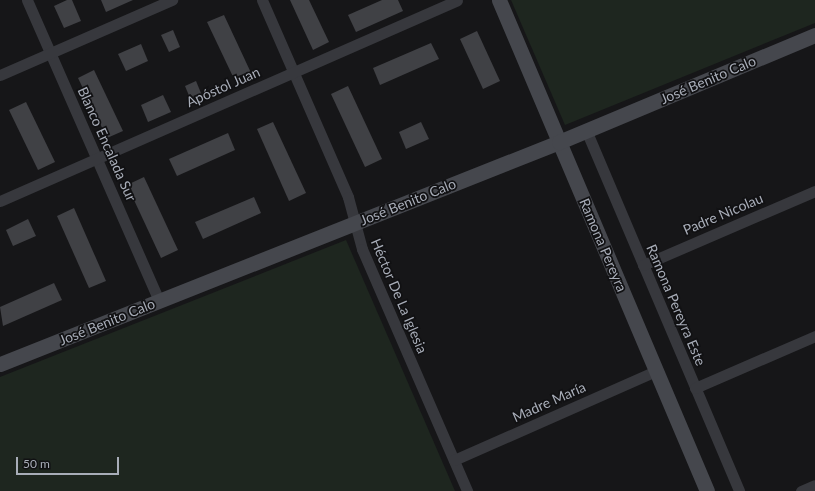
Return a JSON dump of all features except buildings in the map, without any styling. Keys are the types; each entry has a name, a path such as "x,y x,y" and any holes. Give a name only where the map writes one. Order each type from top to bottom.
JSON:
{"street":[{"name":"Blanco Encalada Sur","path":"27,0 159,301"},
{"path":"0,75 172,0"},
{"name":"Héctor De La Iglesia","path":"262,0 348,197 362,249 467,491"},
{"name":"Apóstol Juan","path":"0,201 458,0"},
{"name":"Ramona Pereyra","path":"499,0 707,491"},
{"name":"José Benito Calo","path":"0,364 559,142 815,35"},
{"name":"Ramona Pereyra Este","path":"586,130 738,491"},
{"name":"Padre Nicolau","path":"643,265 815,191"},
{"path":"695,388 815,336"},
{"name":"Madre María","path":"454,460 656,371"},
{"path":"801,491 815,485"}],"shaded area":[{"path":"511,0 815,0 815,23 565,125"},
{"path":"346,240 455,491 0,491 0,377"}]}
